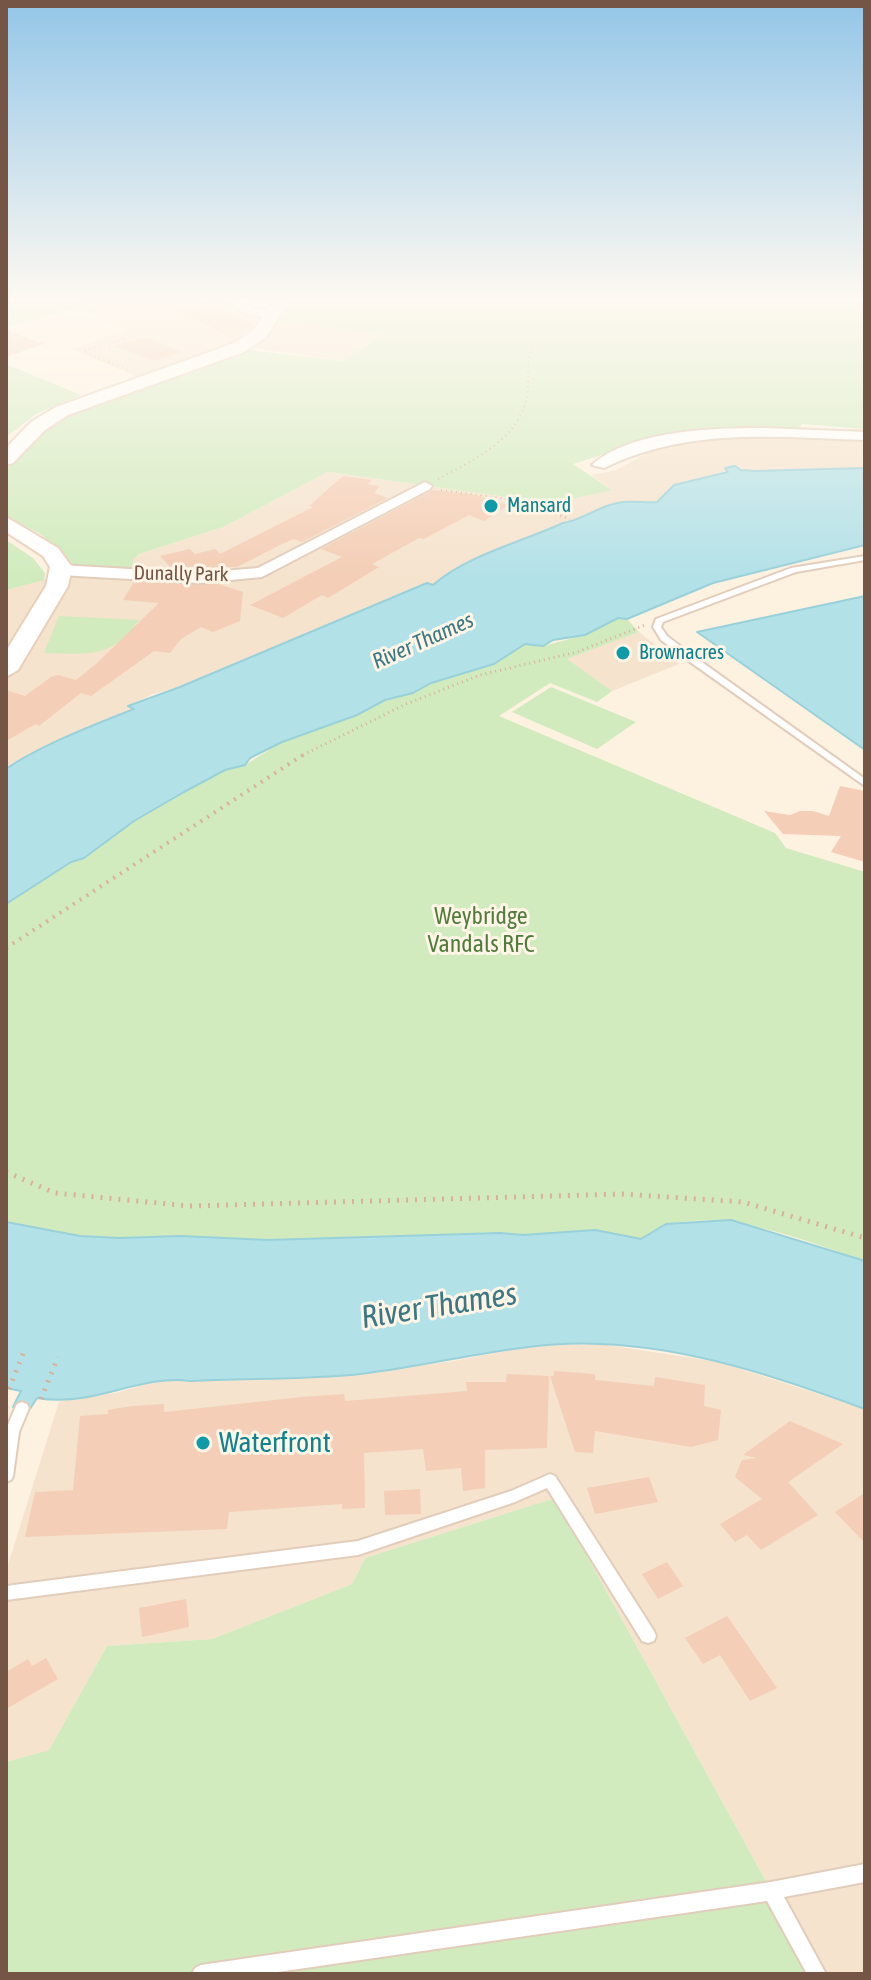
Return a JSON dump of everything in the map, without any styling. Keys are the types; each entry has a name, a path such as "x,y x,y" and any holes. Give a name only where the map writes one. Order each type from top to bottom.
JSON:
{"main road":[{"path":"6,459 49,418 117,391"},
{"path":"6,523 51,552 60,570 57,586 6,670"}],"street":[{"path":"599,465 654,444 713,434 865,436"},
{"name":"Dunally Park","path":"60,570 200,578 262,572 424,487"}],"lane":[{"path":"865,558 794,570 659,621 657,627 664,638 865,783"},
{"path":"6,1476 12,1432 22,1408"},
{"path":"6,1593 358,1548 515,1496 550,1480 648,1636"},
{"path":"201,1974 771,1891 865,1873"},
{"path":"771,1891 817,1974"}],"path":[{"path":"424,487 477,457 516,423 527,391"},
{"path":"424,487 520,500 570,519"},
{"path":"6,948 317,747 406,704 480,675 577,652 659,621"},
{"path":"6,1172 55,1193 189,1206 622,1194 728,1201 865,1238"},
{"path":"9,1389 25,1349"},
{"path":"41,1399 58,1357"}],"shaded area":[{"path":"845,429 865,429 865,468 755,471 734,466 726,468 729,471 674,485 657,502 616,503 476,560 444,575 433,585 427,583 180,687 153,694 128,706 136,708 120,717 30,753 6,769 6,590 36,580 67,578 74,565 132,569 132,560 139,554 223,527 328,472 521,499 539,506 611,489 591,475 616,470 656,448 740,435 849,437"},
{"path":"639,632 679,664 612,691 566,659"},
{"path":"600,1344 719,1362 865,1409 865,1974 817,1974 555,1498 365,1558 352,1584 212,1639 107,1646 49,1750 6,1762 6,1571 59,1402 120,1392 165,1378 190,1381 356,1374 454,1361 532,1346"}],"green space":[{"path":"6,391 72,391 81,395 36,414 6,437"},
{"path":"865,391 865,429 802,424 798,429 738,430 684,436 631,447 573,464 612,490 539,506 521,499 328,472 223,527 139,554 133,560 132,569 74,565 42,535 6,516 6,470 32,440 65,415 118,393"},
{"path":"6,540 33,558 45,573 44,580 6,590"},
{"path":"59,616 140,620 133,626 138,628 126,638 104,649 84,653 44,653"},
{"name":"Weybridge Vandals RFC","path":"618,618 627,619 639,632 567,659 612,691 597,702 550,683 499,716 775,833 786,848 865,872 865,1261 783,1234 721,1221 691,1221 664,1226 641,1239 595,1230 523,1236 500,1233 268,1240 80,1236 6,1222 6,904 71,862 84,858 134,821 225,770 245,765 282,742 431,683 494,664 525,644 543,646 585,635"},
{"path":"551,687 636,722 597,749 512,712"},
{"path":"555,1498 817,1974 6,1974 6,1762 49,1750 107,1646 212,1639 352,1584 365,1558"}],"water":[{"name":"River Thames","path":"735,466 741,470 755,471 865,468 865,545 713,583 627,619 618,618 585,635 553,640 543,646 525,644 494,664 431,683 413,693 385,700 357,715 282,742 250,758 245,765 225,770 134,821 84,858 71,862 6,904 6,769 20,760 134,709 128,706 427,583 433,585 462,565 495,550 610,505 657,502 674,485 728,472 725,468"},
{"path":"865,596 865,750 697,632"},
{"name":"River Thames","path":"731,1220 865,1261 865,1409 735,1366 668,1351 600,1344 510,1349 339,1376 152,1382 77,1399 37,1398 30,1409 13,1407 21,1391 6,1388 6,1222 80,1236 119,1238 181,1236 268,1240 500,1233 523,1235 595,1230 641,1239 666,1224"}],"building":[{"path":"343,476 372,480 368,484 380,486 374,493 388,498 302,542 294,539 237,567 171,568 160,556 190,549 195,554 215,549 220,554 313,507 309,506"},
{"path":"433,490 475,495 509,505 484,521 469,515 424,539 419,538 372,564 379,567 328,598 322,595 283,618 250,605 342,557 321,549"},
{"path":"134,582 218,584 243,592 240,621 213,632 201,627 181,639 170,653 154,651 91,696 81,693 39,726 36,724 6,741 6,690 25,696 51,677 58,675 76,680 159,603 123,600"},
{"path":"840,786 865,791 865,862 831,852 841,836 783,834 764,811 790,815 813,811 829,816"},
{"path":"554,1371 595,1374 595,1380 654,1386 655,1377 705,1385 704,1406 721,1410 718,1440 691,1447 595,1431 593,1453 575,1452 550,1376 554,1376"},
{"path":"507,1374 549,1376 547,1448 485,1450 485,1488 463,1491 461,1468 426,1471 423,1449 364,1453 365,1508 342,1509 342,1504 229,1512 227,1529 25,1537 35,1492 73,1490 80,1416 108,1414 108,1410 132,1406 164,1404 164,1412 344,1394 345,1401 467,1391 466,1382 506,1382"},
{"path":"790,1421 843,1444 788,1482 818,1515 761,1550 747,1535 735,1542 720,1524 762,1499 735,1477 742,1460 757,1458 743,1455"},
{"path":"649,1477 658,1502 595,1514 587,1488"},
{"path":"420,1489 421,1514 385,1515 384,1491"},
{"path":"865,1493 865,1543 835,1512"},
{"path":"667,1562 683,1586 658,1599 642,1574"},
{"path":"186,1599 189,1627 142,1637 139,1608"},
{"path":"727,1616 777,1688 750,1701 720,1655 703,1664 685,1638"},
{"path":"46,1658 58,1679 6,1709 6,1672 28,1659 32,1666"}],"place":[{"name":"Mansard","path":"491,506"},
{"name":"Brownacres","path":"623,653"},
{"name":"Waterfront","path":"203,1443"}]}
